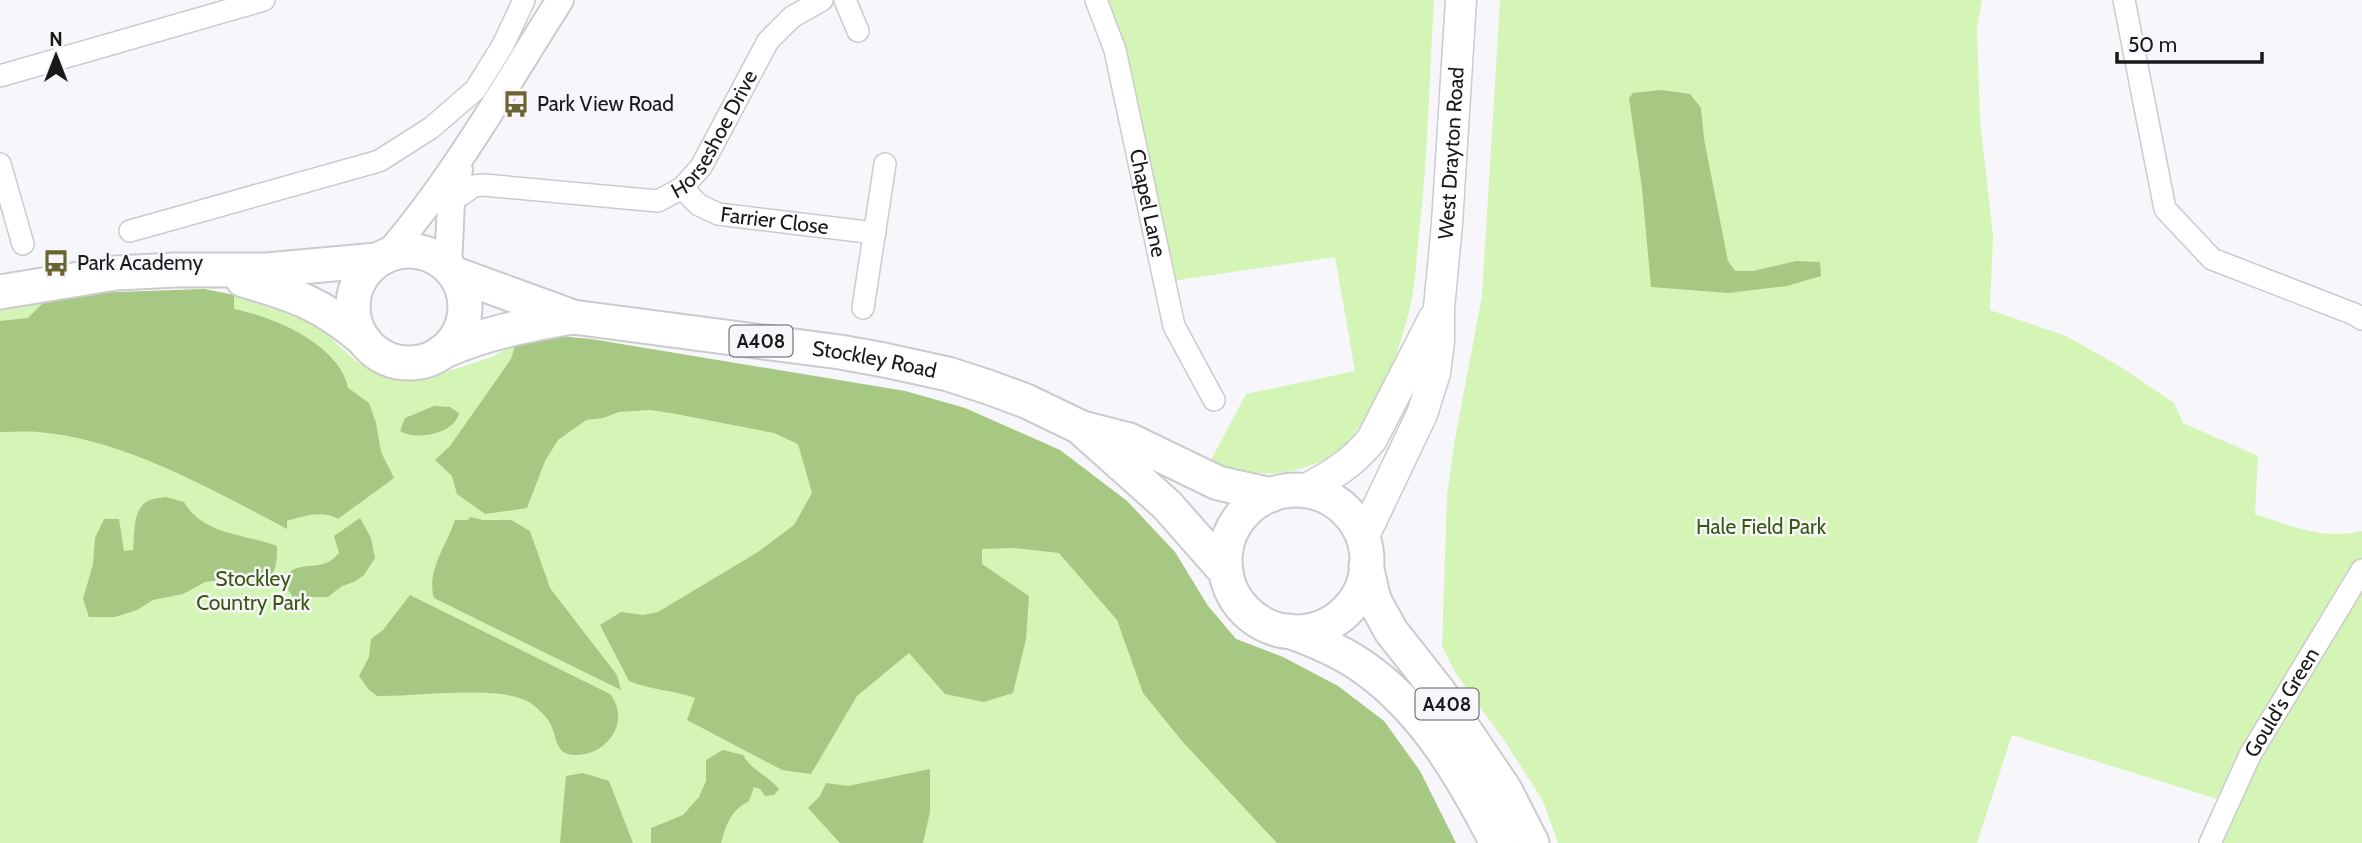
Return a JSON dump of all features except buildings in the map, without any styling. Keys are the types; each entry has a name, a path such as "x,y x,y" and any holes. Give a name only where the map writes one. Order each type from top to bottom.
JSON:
{"main road":[{"name":"West Drayton Road","path":"1364,552 1422,414 1435,373 1461,0"},
{"path":"0,292 116,274 209,271 267,270 382,258 404,251 421,252 435,257 452,271 463,292 465,312 457,336 442,352 422,361 397,361 378,353 328,312 310,302 281,290 209,271"},
{"path":"364,340 354,320 354,295 364,273 382,258"},
{"name":"Stockley Road","path":"452,271 573,317 884,359 948,374 1026,401 1082,428 1129,440 1218,483 1287,493"},
{"name":"West Drayton Road","path":"1287,493 1343,468 1373,439 1439,308"},
{"name":"Stockley Road","path":"442,352 472,338 573,317"},
{"name":"Stockley Road","path":"1082,428 1167,505 1226,572"},
{"path":"1287,493 1321,495 1339,505 1354,520 1364,552 1359,592 1339,617 1315,629 1289,631 1269,626 1249,614 1233,593 1226,572 1226,547 1234,527 1248,509 1287,493"},
{"name":"A408","path":"1364,552 1374,600 1391,631 1439,692 1505,790 1532,843"},
{"name":"A408","path":"1289,631 1347,657 1379,679 1407,705 1444,751 1497,843"}],"street":[{"path":"0,76 264,0"},
{"path":"130,231 379,161 431,128 475,90 503,45 524,0"},
{"path":"382,258 416,222 560,0"},
{"name":"Horseshoe Drive","path":"451,202 474,187 484,185 657,201 682,188 701,167 768,41 792,17 822,0"},
{"path":"845,0 858,31"},
{"name":"Chapel Lane","path":"1096,0 1115,50 1174,326 1214,400"},
{"path":"2124,0 2165,209 2212,259 2362,319"},
{"path":"452,271 451,202 464,151"},
{"path":"0,164 23,244"},
{"path":"863,308 885,164"},
{"name":"Farrier Close","path":"682,188 699,205 718,214 875,233"},
{"name":"Gould's Green","path":"2210,843 2250,755 2362,569"}],"green space":[{"path":"1096,0 1434,0 1424,183 1412,299 1406,324 1395,358 1372,408 1341,448 1314,464 1267,474 1236,470 1211,460 1246,394 1355,371 1335,257 1165,282"},
{"name":"Hale Field Park","path":"1500,0 1982,0 1977,29 1980,120 1993,235 1990,310 2066,336 2121,367 2174,403 2183,423 2258,456 2255,514 2320,533 2362,531 2362,843 2210,843 2227,802 2012,735 1977,843 1558,843 1543,801 1504,740 1456,674 1442,646 1447,495 1482,296"},
{"path":"1661,90 1690,94 1701,108 1704,139 1728,261 1735,271 1753,271 1796,261 1820,262 1821,276 1787,286 1728,293 1651,287 1642,188 1629,98 1633,93"},
{"name":"Stockley Country Park","path":"204,289 261,300 296,314 325,333 358,363 416,379 483,360 516,343 591,339 905,391 965,408 1060,450 1127,501 1175,552 1208,606 1236,639 1283,657 1338,686 1384,721 1420,771 1456,843 0,843 0,308 49,297"},
{"path":"204,289 234,295 234,309 267,319 303,335 332,358 342,372 348,388 369,403 381,452 394,478 338,519 319,514 306,516 287,521 287,529 166,468 103,444 38,432 0,432 0,321 28,318 49,297"},
{"path":"548,335 591,339 905,391 965,408 1060,450 1127,501 1175,552 1208,606 1236,639 1283,657 1338,686 1384,721 1420,771 1456,843 1277,843 1182,741 1143,693 1117,620 1059,553 1013,548 982,549 982,564 1029,596 1026,639 1013,693 984,702 945,694 909,653 857,696 811,774 782,770 687,720 695,698 629,681 600,625 621,612 643,615 658,612 758,552 794,525 812,493 798,444 774,433 676,414 650,410 619,412 586,420 558,440 545,461 527,508 485,514 457,494 452,476 435,460 450,446 511,359 516,343"},
{"path":"434,406 450,407 459,413 456,420 443,431 434,434 415,435 400,431 405,418"},
{"path":"166,497 184,502 192,513 213,527 277,546 276,565 271,577 268,581 259,575 205,582 183,594 153,600 137,610 115,617 89,617 83,599 93,564 95,538 104,519 119,519 124,551 133,550 135,522 139,510 150,500"},
{"path":"470,517 511,520 530,531 550,588 617,675 621,690 434,598 433,578 438,558 455,520 468,520"},
{"path":"360,518 371,538 375,558 364,575 328,597 293,597 283,583 291,571 332,560 339,553 334,536"},
{"path":"410,595 610,694 618,716 612,736 596,750 585,754 567,754 557,744 546,717 527,701 513,696 475,693 377,696 359,676 369,657 371,639 383,630"},
{"path":"723,750 743,755 750,765 779,789 774,795 765,796 760,789 754,787 749,801 730,819 721,843 651,843 651,828 683,815 699,797 706,781 706,760"},
{"path":"930,769 930,812 923,843 840,843 808,808 820,796 826,783 848,786"},
{"path":"583,773 609,781 633,843 560,843 566,776"}],"place":[{"name":"Park View Road","path":"516,104"},
{"name":"Park Academy","path":"56,263"}]}
